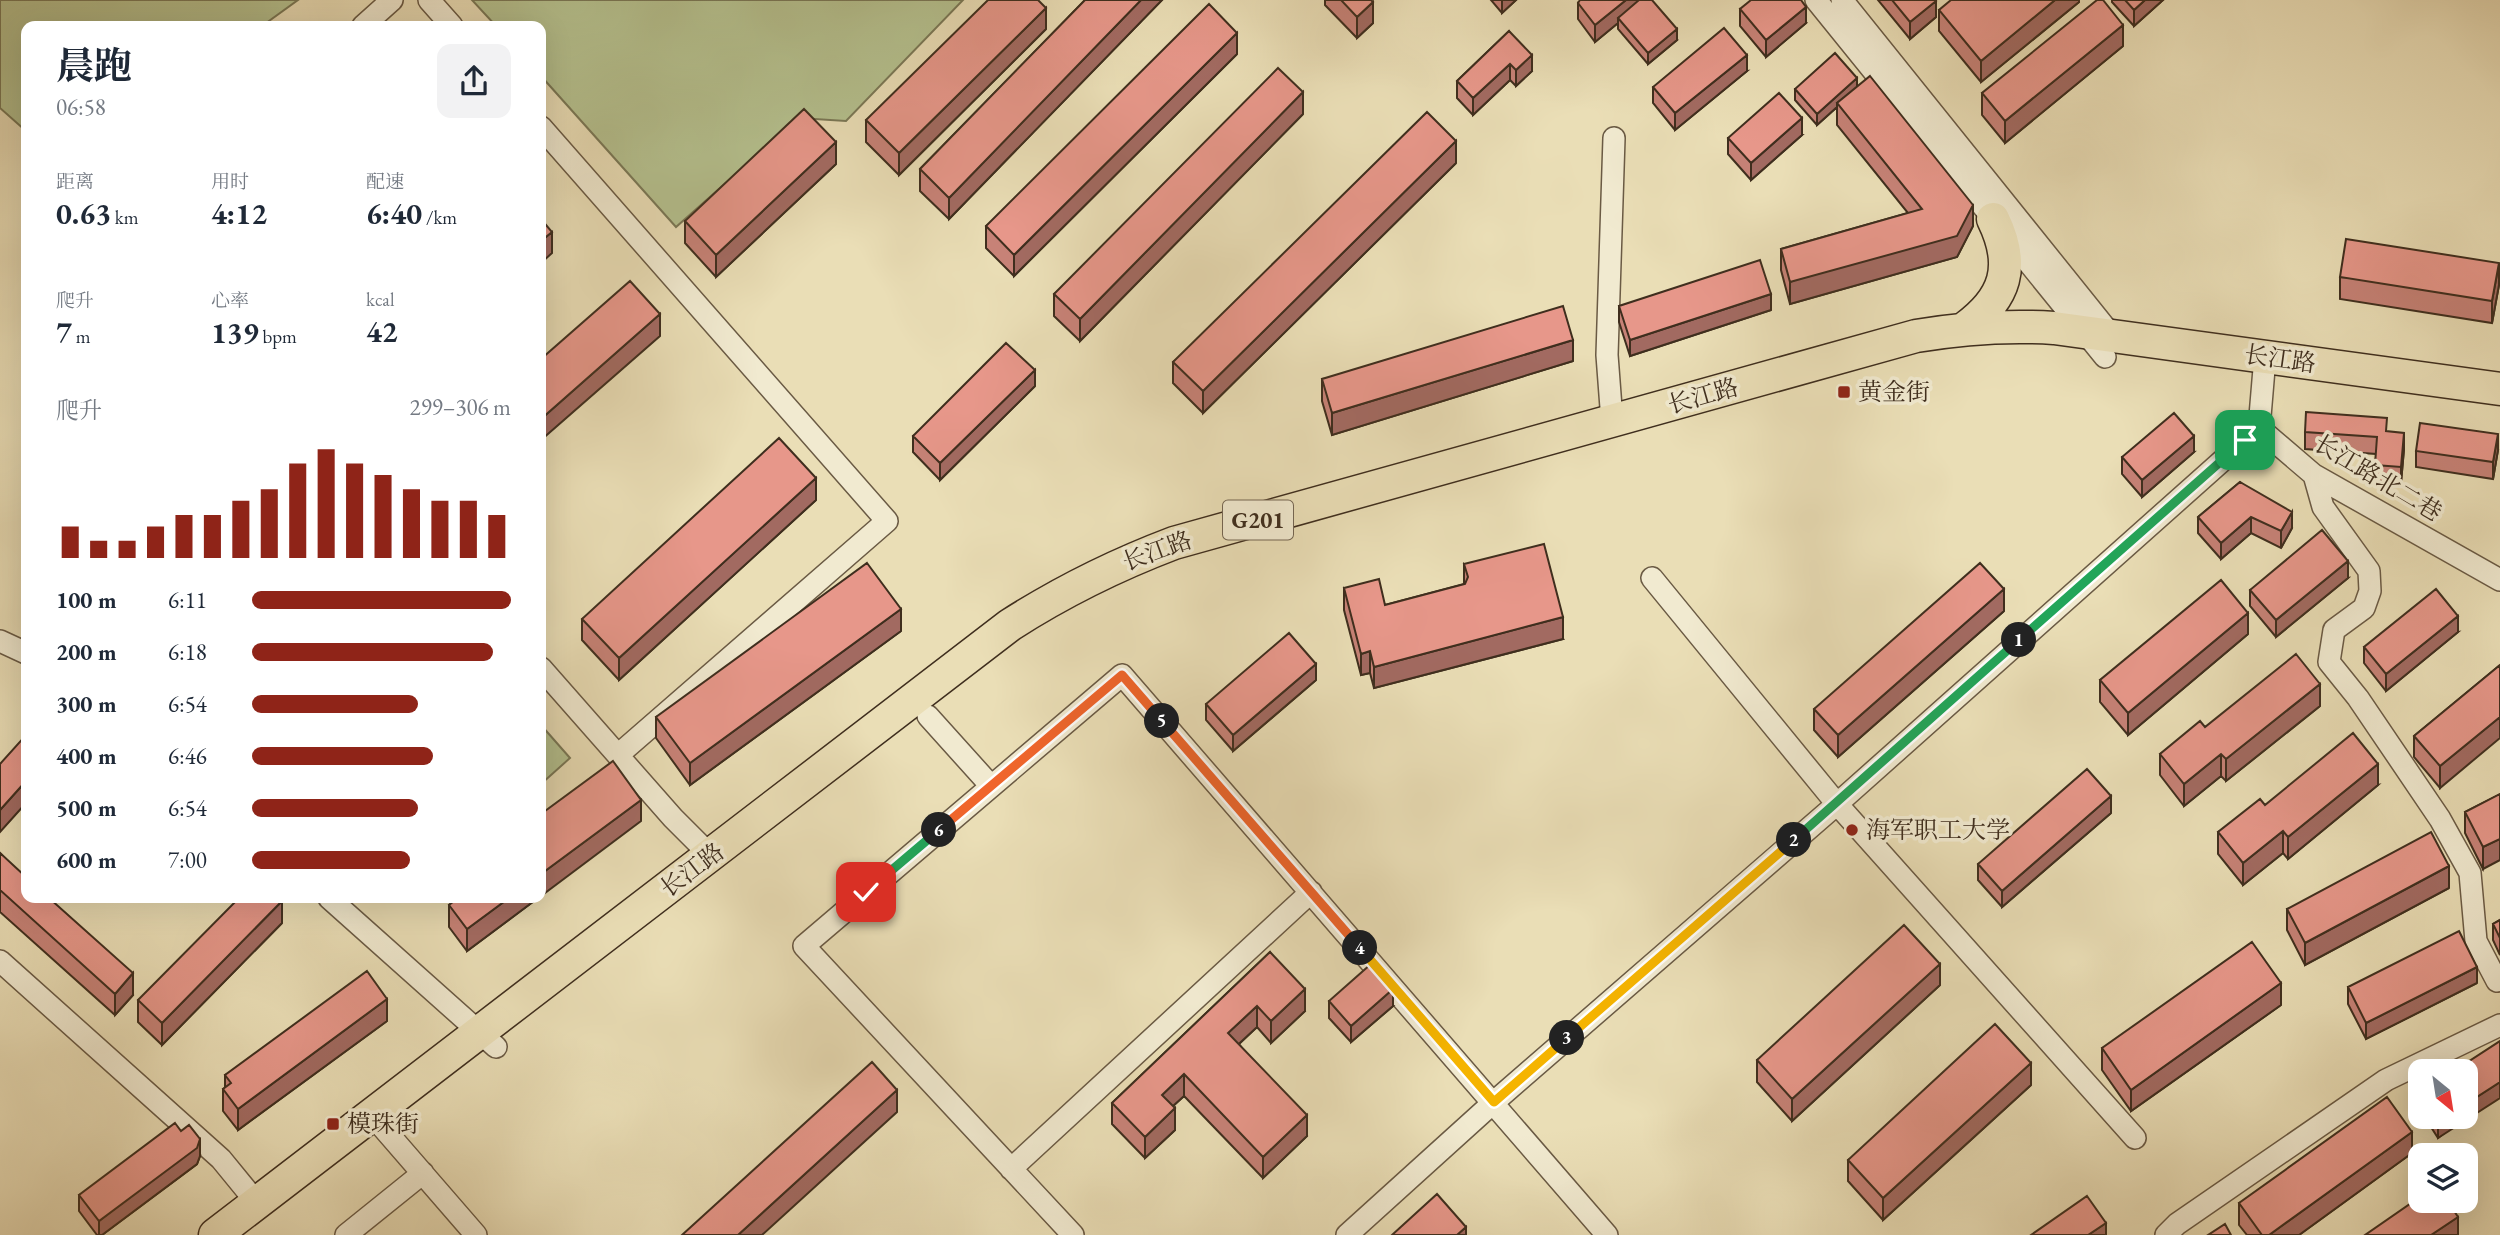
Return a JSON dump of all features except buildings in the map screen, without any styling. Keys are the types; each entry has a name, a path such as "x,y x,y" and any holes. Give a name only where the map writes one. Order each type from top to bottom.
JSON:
{"highway":[{"path":"1965,328 1990,306 2004,278 2007,259 2003,239 1993,219"},
{"name":"长江路","path":"488,1040 710,855 1010,625 1062,592 1120,563 1174,543 1916,336 1965,328 2008,326 2264,368 2500,411"},
{"name":"长江路","path":"251,1235 379,1123 488,1040 928,716 1024,642 1071,612 1128,583 1185,562 1921,356 1968,349 2101,342"},
{"name":"长江路","path":"2264,368 2500,389"},
{"name":"长江路","path":"215,1235 257,1203 379,1123"}],"street":[{"path":"369,21 392,0"},
{"path":"429,0 448,21"},
{"path":"1816,0 1993,219 2101,342"},
{"path":"1842,0 2101,342"},
{"path":"546,133 887,521 618,755"},
{"path":"1612,421 1607,355 1614,138"},
{"path":"1347,1235 1494,1102 1837,804 2259,428 2264,368"},
{"name":"长江路北二巷","path":"2259,428 2315,475 2500,580"},
{"path":"2315,475 2323,507 2369,571 2370,591 2364,608 2334,630 2329,662 2358,698 2440,819 2470,873 2476,941 2497,981"},
{"path":"1652,578 1837,804 2135,1138"},
{"path":"0,640 21,650"},
{"path":"546,674 710,855"},
{"path":"1073,1235 804,946 1122,675 1607,1235"},
{"path":"928,716 991,786"},
{"path":"1011,1169 1311,892"},
{"path":"335,903 488,1040"},
{"path":"0,961 221,1159 257,1203"},
{"path":"2166,1235 2177,1224 2386,1080 2500,1025"},
{"path":"379,1123 476,1235"},
{"path":"346,1235 423,1173"}],"green space":[{"path":"0,0 298,0 269,21 21,21 21,127 0,108"},
{"path":"472,0 963,0 846,121 799,118 676,227 546,82 546,21 491,21"},
{"path":"546,731 570,758 546,780"}],"place":[{"name":"黄金街","path":"1844,392"},
{"name":"海军职工大学","path":"1852,830"},
{"name":"模珠街","path":"333,1124"}],"route":[{"path":"866,892 1122,675 1494,1102 1837,804 2245,440"}]}
